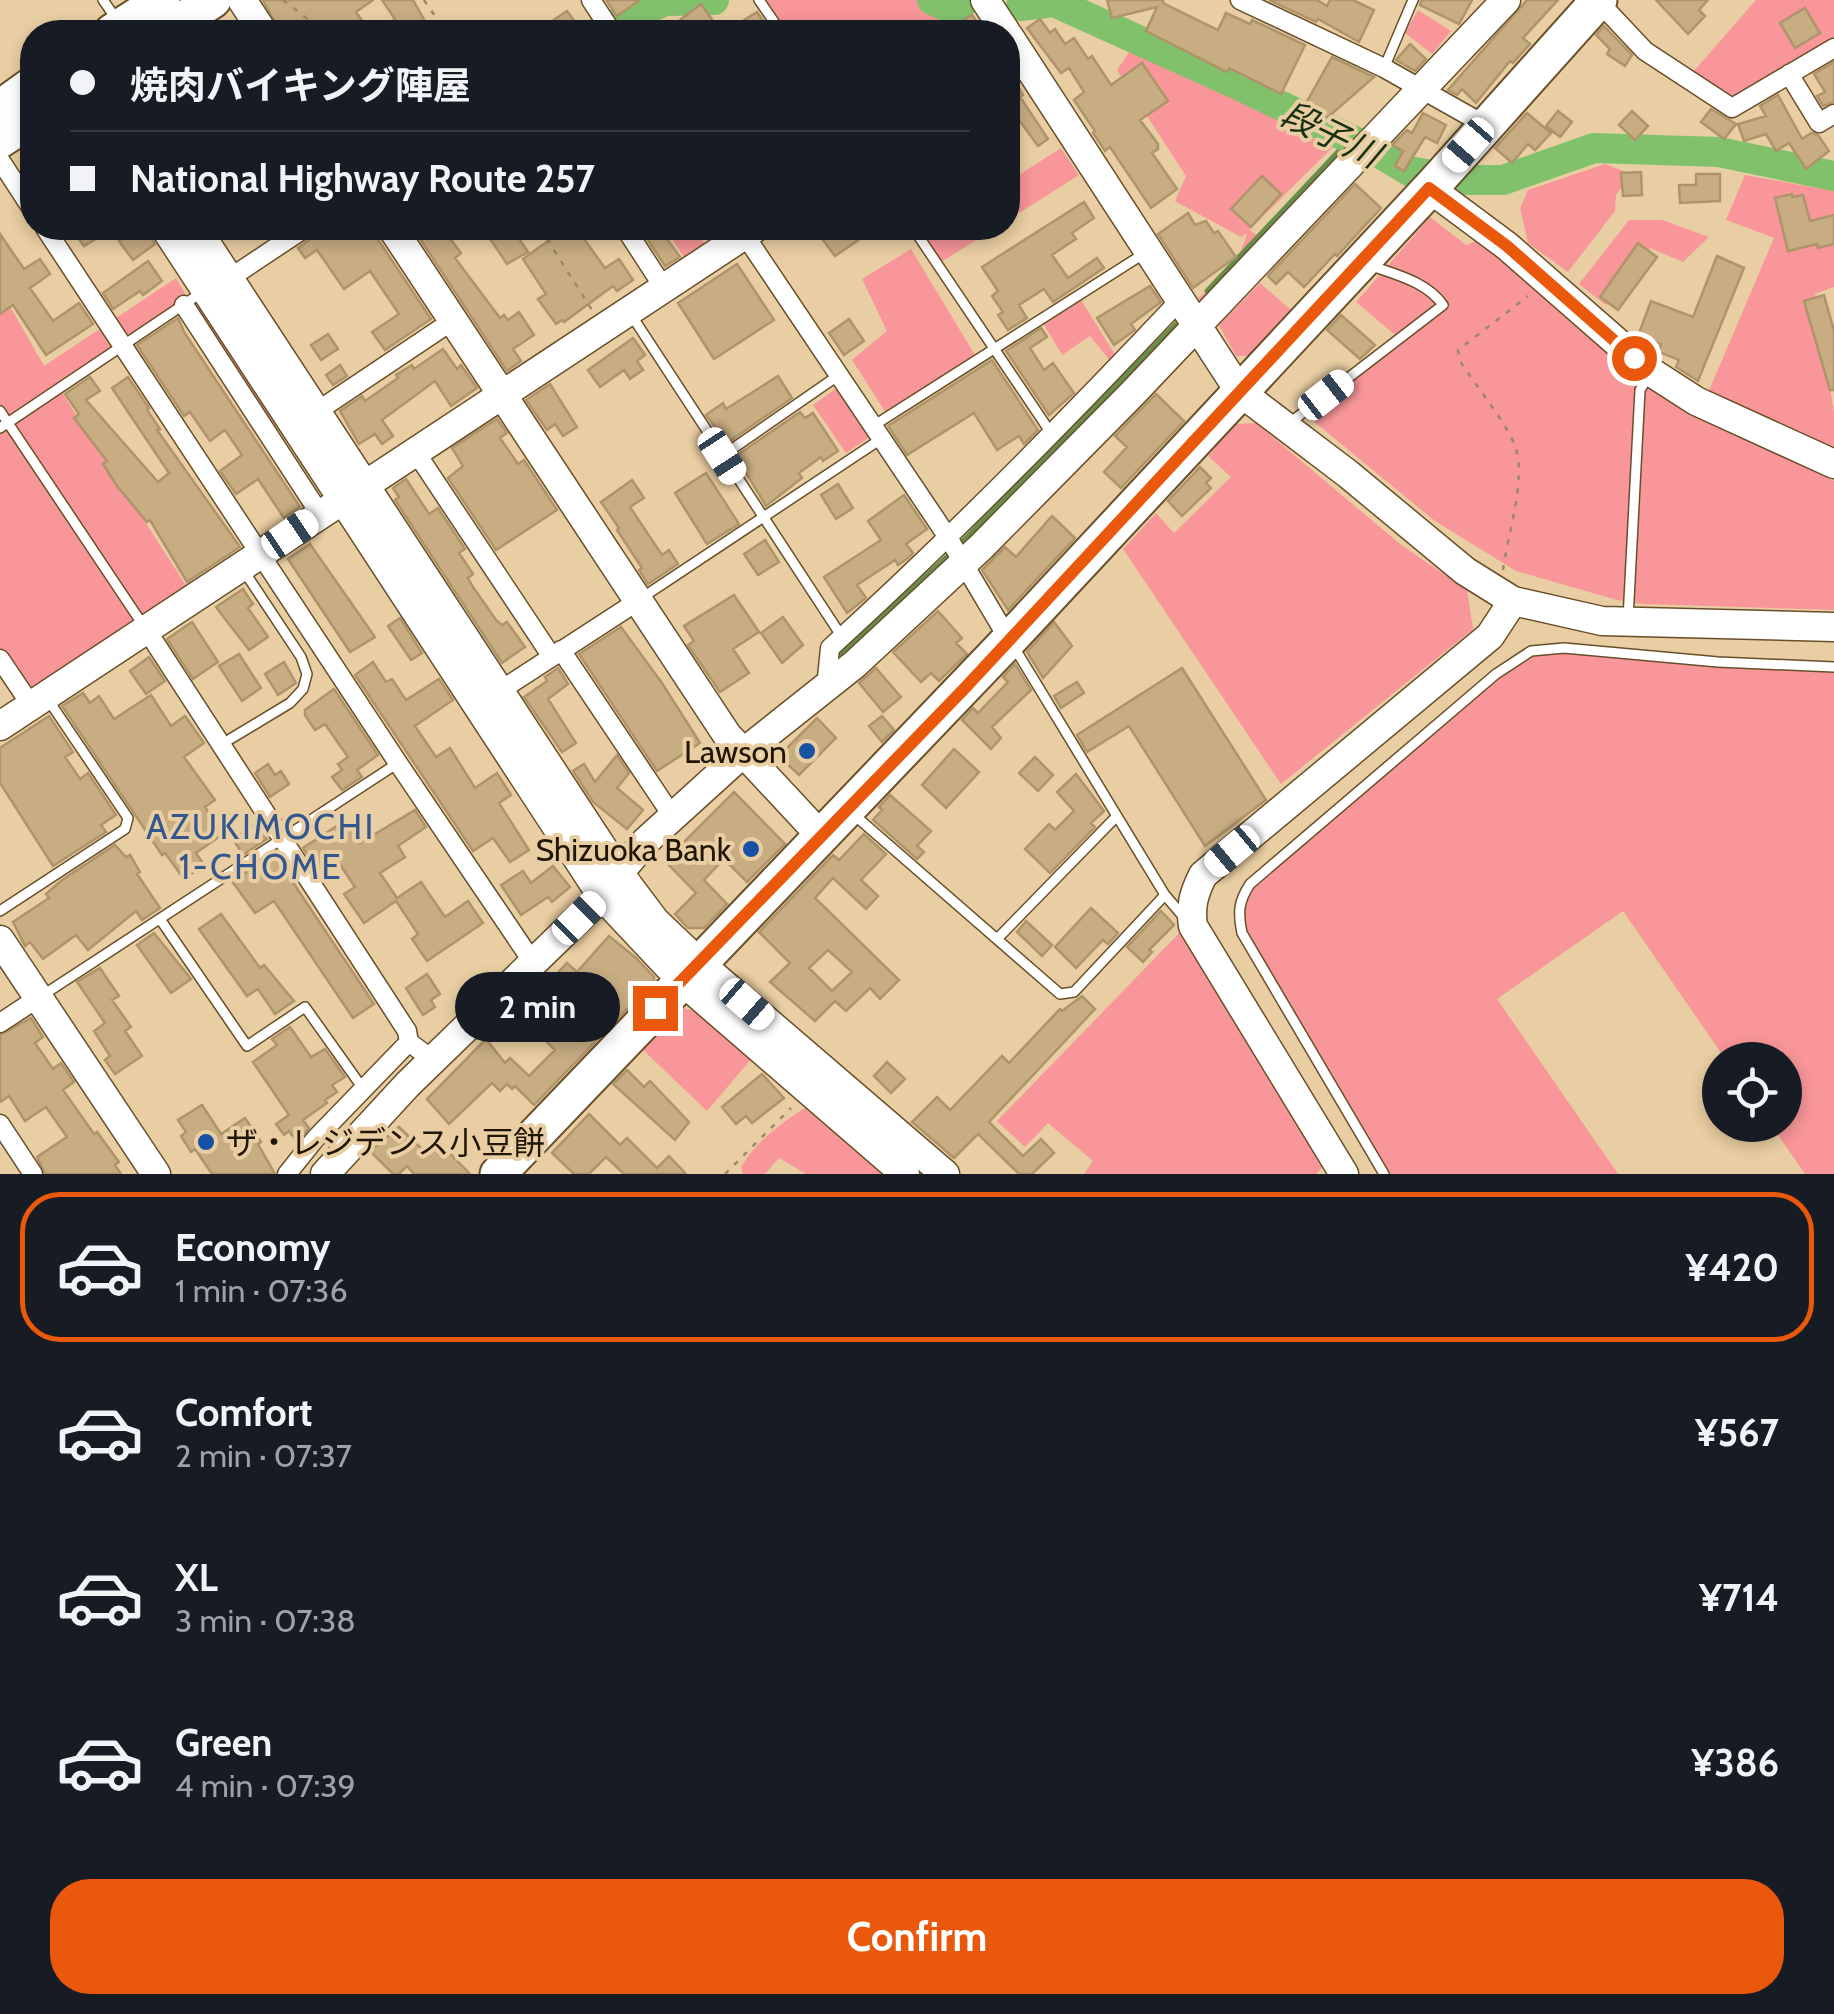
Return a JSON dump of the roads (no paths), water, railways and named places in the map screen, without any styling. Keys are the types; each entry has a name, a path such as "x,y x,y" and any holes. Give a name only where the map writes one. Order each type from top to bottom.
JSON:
{"highway":[{"path":"118,17 162,0"},
{"path":"183,20 212,0"},
{"path":"498,1174 1009,640 1598,1"}],"street":[{"path":"324,1174 408,1084 534,964 674,817 744,754 826,689 962,564 1133,393 1506,0"},
{"path":"1243,1 1384,68 1485,125"},
{"path":"1598,1 1645,51 1732,108 1834,48"},
{"path":"1020,61 1150,250 1240,392 1465,571 1513,601 1602,620 1834,627"},
{"path":"1788,74 1819,123 1834,114"},
{"path":"0,160 20,191"},
{"path":"1438,179 1507,246 1651,372 1696,401 1834,464"},
{"path":"52,240 123,346 251,561 398,764 534,964"},
{"path":"173,240 206,291 501,690 610,884"},
{"path":"198,240 206,291 320,514"},
{"path":"206,291 286,240"},
{"path":"400,240 744,754 822,836"},
{"path":"634,240 664,288"},
{"path":"0,726 732,240"},
{"path":"752,240 949,539 1009,640"},
{"path":"206,291 316,412 354,491 610,884 655,921 690,972 807,1092 905,1174"},
{"path":"826,689 830,648 1053,436 1180,300"},
{"path":"316,412 452,320"},
{"path":"415,451 674,817"},
{"path":"501,690 638,601"},
{"path":"1344,1174 1192,926 1194,892 1204,875 1490,636 1513,601"},
{"path":"146,629 410,1042 434,1061"},
{"path":"0,659 38,701"},
{"path":"0,940 156,1174"},
{"path":"690,972 946,1174"},
{"path":"0,1023 38,998"},
{"path":"287,1174 315,1139 410,1042"},
{"path":"0,1124 33,1174"}],"lane":[{"path":"1384,68 1413,0"},
{"path":"921,240 1053,436"},
{"path":"638,601 764,520 877,432 994,349 1150,250"},
{"path":"1284,426 1443,305 1416,282 1361,262"},
{"path":"4,426 206,291"},
{"path":"629,311 842,637"},
{"path":"1628,622 1640,390 1651,372"},
{"path":"722,456 839,375"},
{"path":"0,411 4,426 146,629"},
{"path":"220,746 290,703 303,689 307,674 251,561"},
{"path":"1009,640 1165,896 1192,926"},
{"path":"1384,1174 1242,934 1238,913 1241,897 1250,884 1496,674 1531,651 1564,648 1718,662 1834,667"},
{"path":"0,911 124,828 128,818 38,701"},
{"path":"38,998 398,764"},
{"path":"848,809 1060,994 1074,992 1165,896"},
{"path":"998,939 1117,816"},
{"path":"160,918 247,1046 305,1007 364,1091"}],"waterway":[{"name":"段子川","path":"624,20 665,1 714,0"},
{"name":"段子川","path":"932,0 947,7 960,7"},
{"name":"段子川","path":"1021,6 1054,2 1236,84 1409,171 1458,180 1503,180 1594,148 1719,152 1834,176"},
{"path":"1207,291 1350,139"},
{"path":"960,544 1176,324"},
{"path":"840,655 952,552"}],"place":[{"name":"Lawson","path":"807,751"},
{"name":"Shizuoka Bank","path":"751,849"},
{"name":"ザ・レジデンス小豆餅","path":"206,1142"}],"district":[{"name":"AZUKIMOCHI 1-CHOME","path":"261,846"}]}
